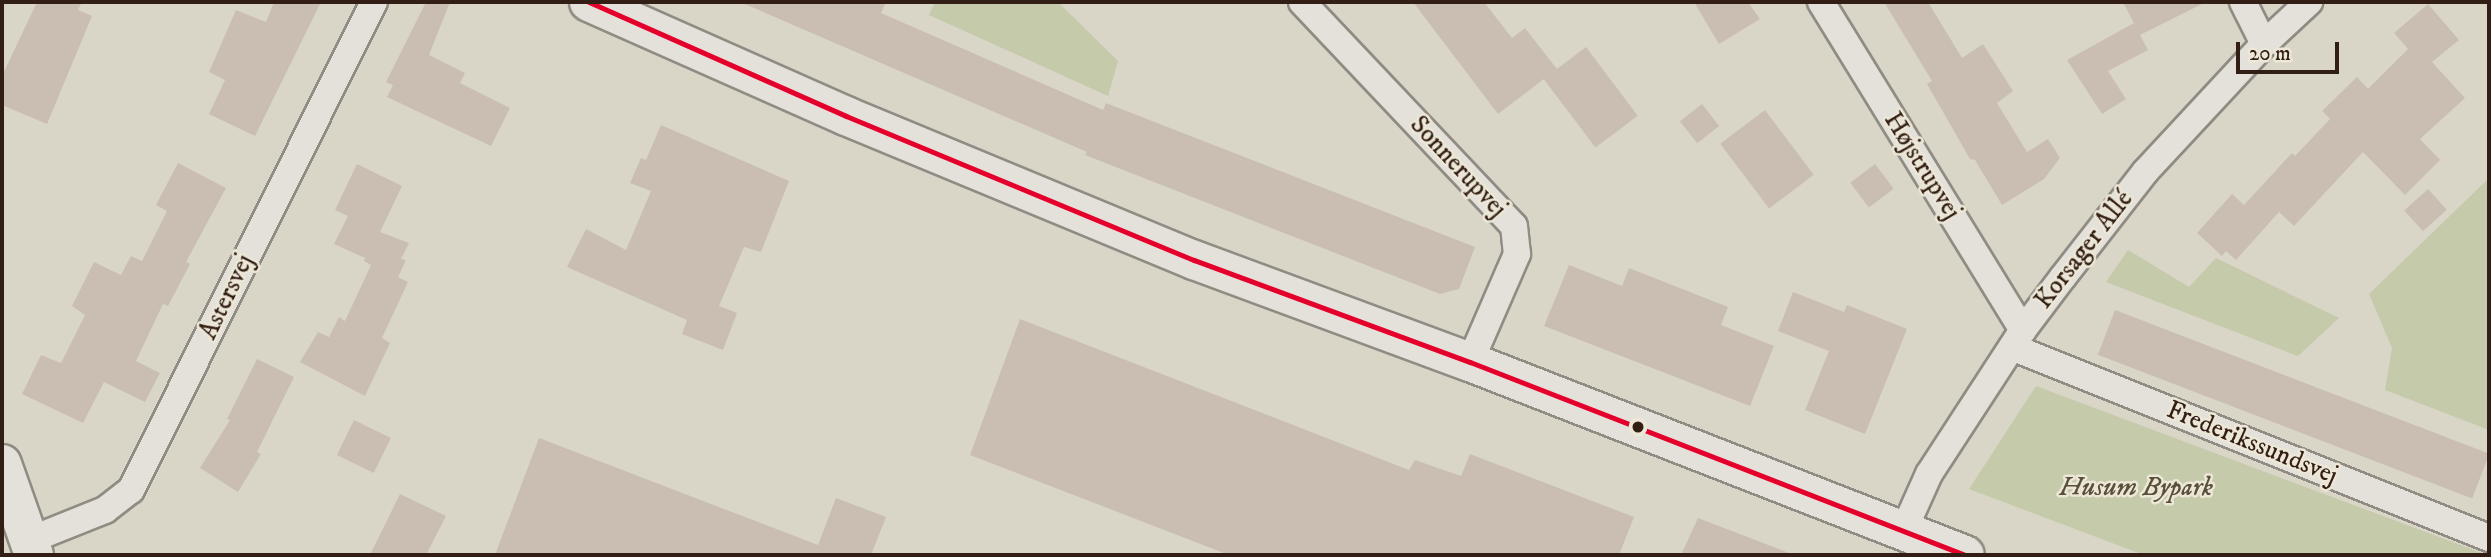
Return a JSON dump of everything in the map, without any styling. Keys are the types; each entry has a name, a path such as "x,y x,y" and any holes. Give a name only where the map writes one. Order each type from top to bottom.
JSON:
{"main road":[{"path":"589,2 846,116 1194,260 1470,362 1958,554"},
{"path":"2,464 32,548"}],"street":[{"name":"Astersvej","path":"32,548 106,510 131,490 374,2"},
{"name":"Sonnerupvej","path":"1302,2 1514,226 1517,254 1470,362"},
{"name":"Højstrupvej","path":"1821,2 2018,339"},
{"path":"2243,2 2264,44"},
{"name":"Korsager Allé","path":"1903,531 1929,474 2018,339 2145,172 2264,44 2309,2"},
{"name":"Frederikssundsvej","path":"2018,339 2489,538"}],"green space":[{"path":"935,2 1058,2 1118,61 1108,96 929,15"},
{"path":"2489,178 2489,430 2385,390 2392,348 2369,294"},
{"path":"2128,250 2189,287 2216,258 2339,318 2298,356 2106,282"},
{"name":"Husum Bypark","path":"2036,386 2487,555 2144,555 1969,489"}],"building":[{"path":"37,2 82,2 78,10 92,16 47,124 2,105 2,76"},
{"path":"274,2 321,2 255,136 209,114 225,80 209,72 236,10 266,22"},
{"path":"426,2 450,2 429,55 465,73 460,83 510,108 491,146 387,97 393,85 386,82"},
{"path":"740,2 886,2 881,13 1103,110 1106,103 1475,247 1459,289 1440,294 1085,155 1087,152"},
{"path":"1413,2 1484,2 1512,38 1525,28 1557,69 1498,114"},
{"path":"1694,2 1748,2 1760,19 1719,44"},
{"path":"1884,2 1928,2 1962,58 1983,44 2013,91 1997,103 2027,152 2048,139 2060,158 2044,179 2002,205 1975,160 1970,159 1927,84 1932,81"},
{"path":"2123,2 2206,2 2140,35 2148,50 2108,71 2126,99 2102,114 2067,60 2134,23"},
{"path":"2428,4 2459,40 2432,62 2465,98 2420,139 2440,160 2405,195 2363,152 2294,226 2279,212 2236,260 2226,251 2222,256 2197,233 2232,194 2244,205 2292,153 2295,156 2330,119 2322,111 2357,77 2368,89 2408,49 2394,33"},
{"path":"1586,47 1638,116 1595,148 1544,79"},
{"path":"1702,104 1719,126 1697,143 1680,121"},
{"path":"1765,110 1814,175 1769,208 1720,144"},
{"path":"661,125 789,181 761,252 744,247 719,306 737,313 723,350 682,334 687,320 567,267 586,229 626,250 651,191 630,183 641,158 646,160"},
{"path":"178,163 226,188 186,262 190,264 168,306 163,304 136,361 160,373 145,402 104,382 83,423 22,394 41,355 61,363 85,315 72,306 94,262 121,275 131,256 142,261 167,211 156,205"},
{"path":"357,164 402,186 380,232 409,243 401,259 406,260 398,277 408,282 382,338 390,343 365,396 300,362 318,332 329,337 339,317 345,321 371,265 364,261 365,258 334,244 348,216 335,210"},
{"path":"1875,164 1894,189 1869,207 1850,183"},
{"path":"2428,189 2447,210 2423,231 2404,210"},
{"path":"1569,265 1622,286 1629,268 1728,307 1721,325 1774,346 1750,406 1544,326"},
{"path":"1793,292 1844,312 1847,305 1907,329 1865,434 1805,410 1829,351 1778,331"},
{"path":"2115,310 2489,454 2472,499 2098,355"},
{"path":"1020,319 1409,470 1415,460 1461,476 1470,454 1634,517 1619,555 1229,555 970,455"},
{"path":"257,359 294,377 257,452 261,454 238,492 200,468 230,420 227,419"},
{"path":"354,420 391,438 374,473 337,455"},
{"path":"539,438 818,545 836,498 886,517 871,555 495,555"},
{"path":"400,494 446,516 426,555 370,555"},
{"path":"1698,518 1789,553 1789,555 1681,555"}],"transit line":[{"path":"589,2 846,116 1194,260 1470,362 1965,555"}]}
